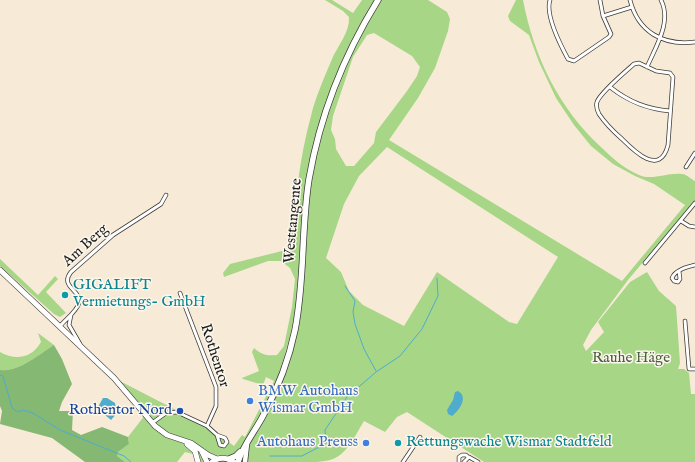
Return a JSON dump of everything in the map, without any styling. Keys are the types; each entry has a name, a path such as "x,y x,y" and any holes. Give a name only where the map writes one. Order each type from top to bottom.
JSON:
{"highway":[{"name":"Westtangente","path":"238,462 246,444 264,415 279,383 294,336 300,292 309,180 325,114 348,54 378,0"},
{"name":"Westtangente","path":"231,461 246,444"}],"main road":[{"path":"0,270 81,345 114,378 152,423 160,430 191,443 215,460 231,461"},
{"path":"174,437 178,441 192,448 197,455 198,462"},
{"path":"245,462 246,444"},
{"path":"200,450 207,462"}],"street":[{"path":"550,0 549,4 552,22 560,44 568,59 571,61 574,61 609,37 611,34 603,16 600,0"},
{"path":"630,0 635,15 640,23 659,38 679,43 695,42"},
{"path":"647,67 664,25 665,16 661,0"},
{"path":"603,16 632,7"},
{"path":"639,63 647,67 656,71 670,73 673,77 668,146 663,157 655,161 646,159 633,150 599,114 597,107 602,94 634,64 639,63"},
{"path":"610,87 622,97 637,104 657,110 670,111"},
{"path":"686,167 695,154"},
{"name":"Am Berg","path":"73,312 78,306 79,300 68,283 68,277 71,272 113,235 161,204 166,195"},
{"path":"645,263 695,203"},
{"path":"681,221 689,226 695,227"},
{"path":"679,271 687,266 695,265"},
{"name":"Rothentor","path":"180,293 216,387 216,406 207,426"},
{"path":"60,326 73,312"},
{"path":"73,312 69,325 81,345"},
{"path":"685,320 689,369 695,369"},
{"path":"152,423 166,413 176,412 207,426 217,435"},
{"path":"403,462 420,437"},
{"path":"459,462 459,457 466,454 468,457 478,462"},
{"path":"464,462 468,457"}],"green space":[{"name":"Rauhe Häge","path":"325,0 332,0 353,13 362,0 376,0 361,24 337,73 319,125 304,207 295,312 277,382 292,343 295,330 302,274 309,180 319,132 344,64 378,0 428,0 447,12 450,19 448,31 435,68 418,98 389,140 622,281 685,205 654,184 613,164 591,146 574,125 556,98 539,62 529,35 510,21 508,16 516,0 523,0 534,42 550,81 573,116 587,133 615,160 639,175 644,177 655,177 671,174 684,174 695,181 695,200 628,280 591,330 583,345 586,351 604,332 598,322 630,282 647,272 659,291 676,306 680,363 678,369 684,369 689,373 691,394 695,394 695,462 484,462 407,412 397,417 385,432 364,421 347,448 338,456 327,461 198,462 197,455 185,452 177,462 125,462 117,456 118,452 129,444 128,437 145,415 114,378 207,426 234,446 242,435 245,437 274,381 266,377 263,385 242,378 259,371 252,352 254,348 262,354 277,355 284,346 292,307 295,279 290,268 281,261 268,261 224,277 223,273 230,264 290,249 303,149 320,87 348,28 349,17 343,11","holes":["374,33 412,56 420,67 417,76 407,91 376,132 374,143 354,166 346,166 336,149 335,139 331,130 333,116 353,57 367,35","387,147 558,257 517,324 509,322 437,272 404,326 363,305 349,291 341,272 326,258 344,204 359,176"]},
{"path":"0,259 38,295 55,276 58,279 46,292 66,313 60,317 54,314 0,266"},
{"path":"38,333 54,345 21,366 7,370 0,370 0,352 6,355 18,357 28,355 33,352 41,342"},
{"path":"54,345 62,359 72,384 62,402 59,411 73,411 72,430 81,435 102,427 128,437 129,444 118,452 117,456 125,462 85,462 52,438 0,424 2,411 0,406 0,370 7,370 21,366"}],"water":[{"path":"458,391 463,397 463,400 460,407 452,416 448,414 447,410 453,400 455,392"},
{"path":"103,398 107,398 115,403 117,413 111,420 99,410 98,407"}],"waterway":[{"path":"270,456 302,456 317,448 325,447 325,430 347,397 376,372 400,356 422,329 438,296 437,278"},
{"path":"345,286 355,301 353,312 355,324 364,349 376,371"},
{"path":"0,375 3,376 12,408 18,412 23,410 33,413 60,430 124,456 131,462"}],"place":[{"name":"GIGALIFT Vermietungs- GmbH","path":"65,295"},
{"name":"BMW Autohaus Wismar GmbH","path":"250,401"},
{"name":"Rothentor Nord","path":"180,411"},
{"name":"Autohaus Preuss","path":"366,443"},
{"name":"Rettungswache Wismar Stadtfeld","path":"398,443"}]}
